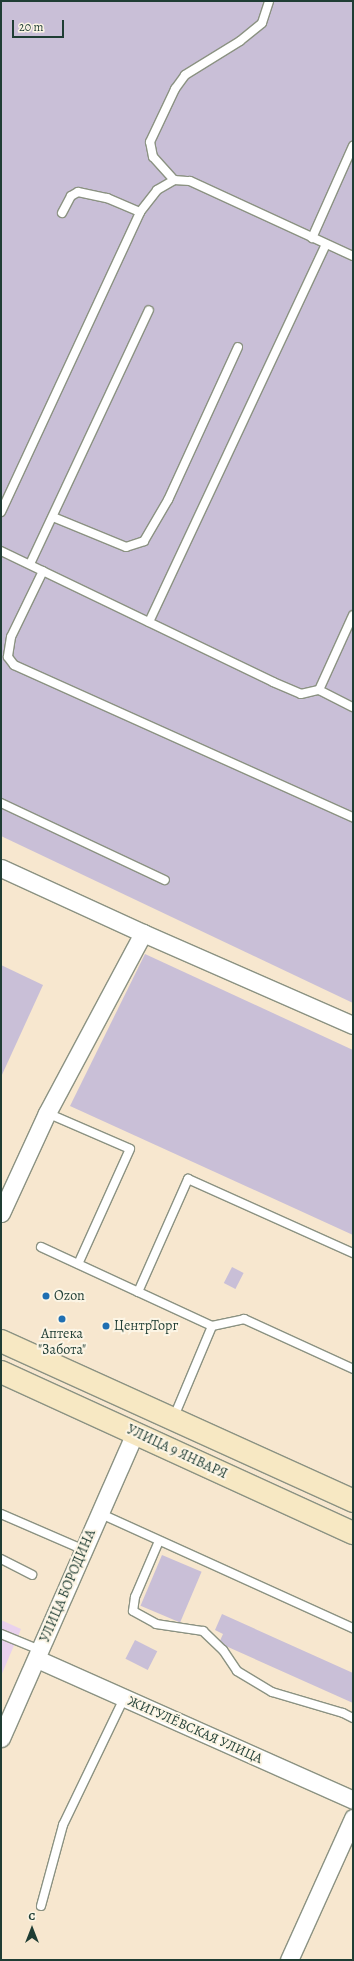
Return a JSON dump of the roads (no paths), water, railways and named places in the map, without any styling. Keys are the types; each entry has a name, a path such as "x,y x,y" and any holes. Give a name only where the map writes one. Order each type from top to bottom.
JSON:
{"main road":[{"name":"УЛИЦА 9 ЯНВАРЯ","path":"1,1341 353,1501"},
{"name":"УЛИЦА 9 ЯНВАРЯ","path":"1,1372 353,1533"}],"street":[{"path":"1,868 143,934 353,1025"},
{"path":"1,1213 47,1113 143,934"},
{"name":"УЛИЦА БОРОДИНА","path":"1,1738 135,1433"},
{"name":"ЖИГУЛЁВСКАЯ УЛИЦА","path":"38,1655 124,1698 353,1800"},
{"path":"289,1960 353,1818"}],"lane":[{"path":"174,180 153,157 150,142 175,89 185,75 240,41 262,23 269,1"},
{"path":"312,238 353,146"},
{"path":"1,512 140,212 157,190 174,180 190,181 353,256"},
{"path":"62,213 71,196 78,192 107,198 140,212"},
{"path":"149,622 326,244"},
{"path":"30,564 149,310"},
{"path":"53,517 126,547 144,541 168,500 238,347"},
{"path":"1,551 301,694 319,690 353,707"},
{"path":"43,571 11,637 8,657 14,665 353,817"},
{"path":"319,690 353,615"},
{"path":"1,803 165,880"},
{"path":"47,1113 130,1149 78,1264"},
{"path":"138,1292 188,1179 353,1253"},
{"path":"41,1247 212,1326 244,1319 353,1368"},
{"path":"173,1420 212,1326"},
{"path":"1,1514 84,1550"},
{"path":"100,1514 353,1628"},
{"path":"159,1541 135,1597 132,1612 156,1624 203,1630 223,1650 237,1671 272,1692 343,1713 353,1718"},
{"path":"1,1559 32,1575"},
{"path":"1,1635 38,1655"},
{"path":"41,1906 63,1825 124,1698"}],"place":[{"name":"Ozon","path":"46,1296"},
{"name":"Аптека \"Забота\"","path":"62,1319"},
{"name":"ЦентрТорг","path":"106,1326"}]}
